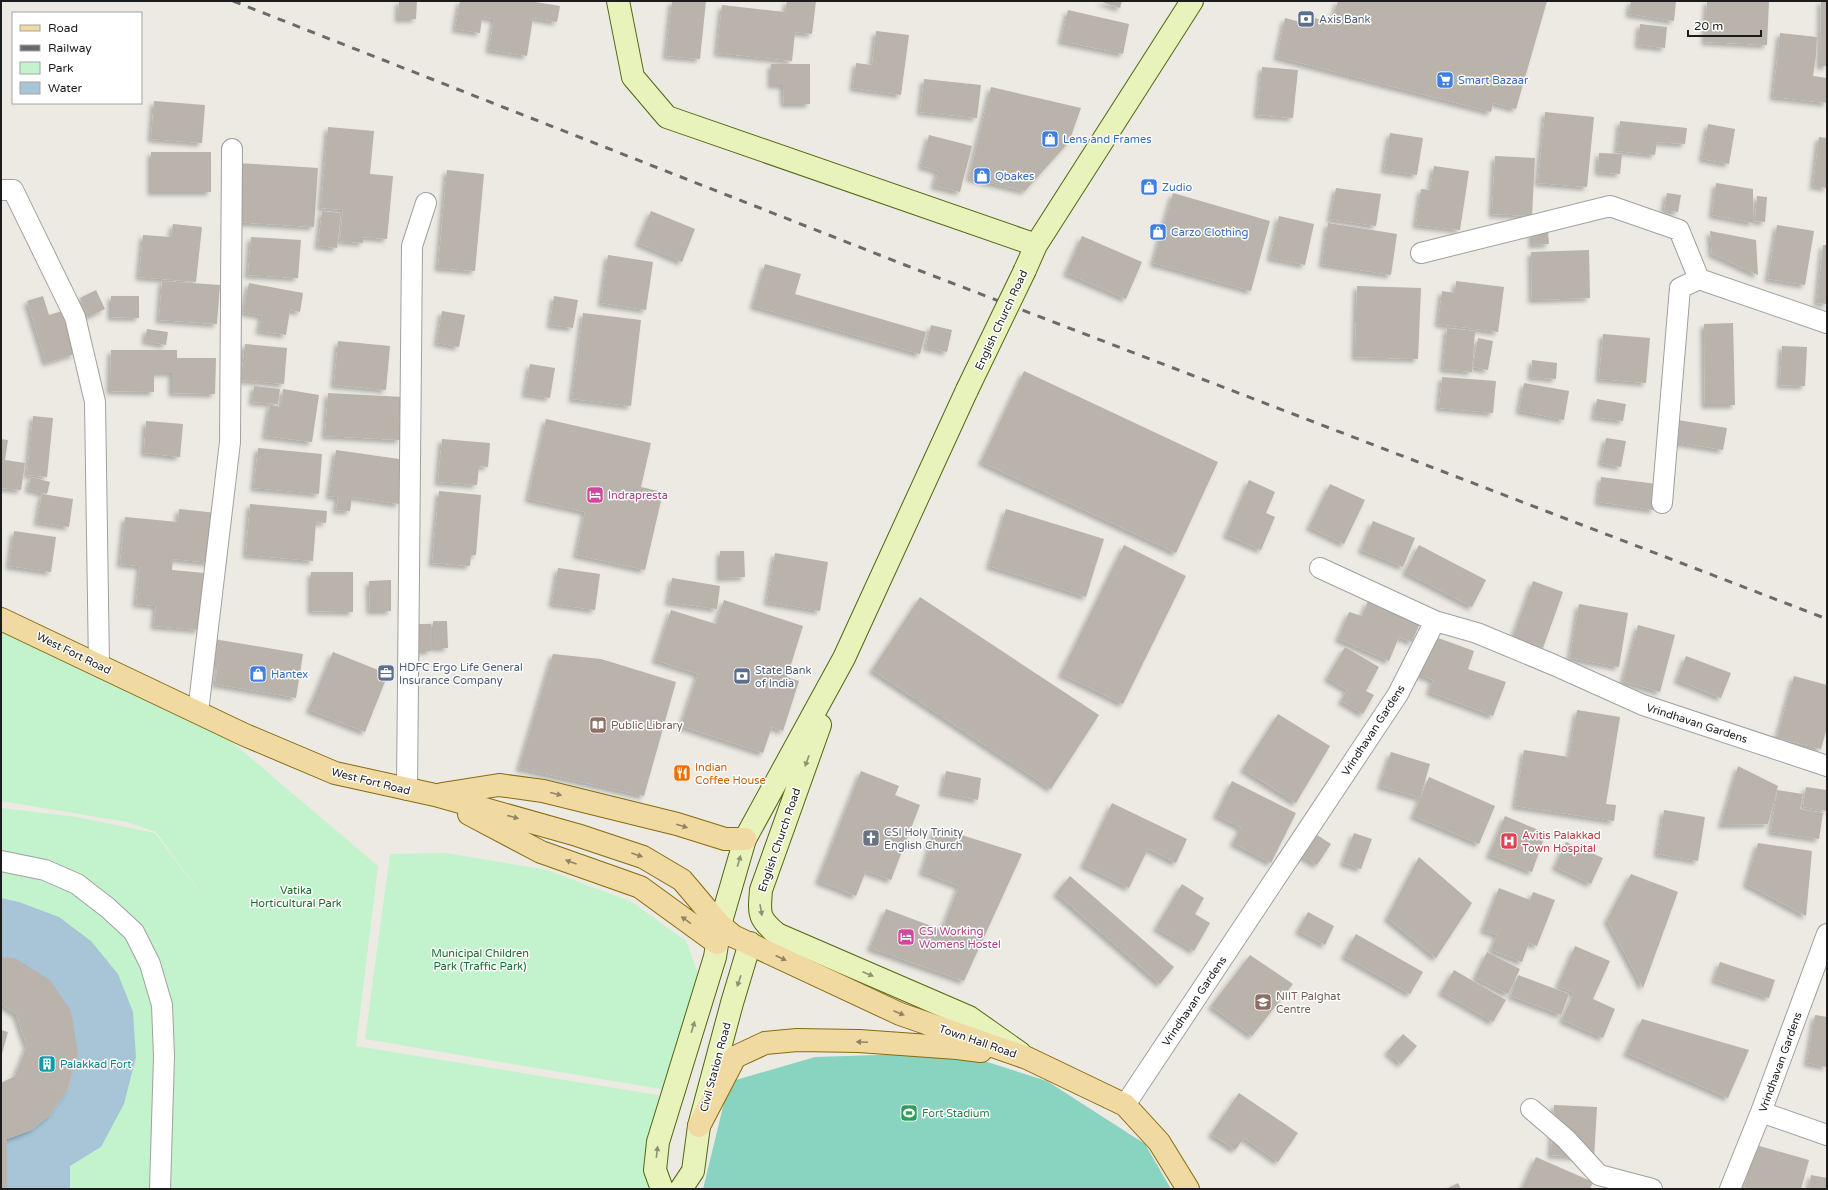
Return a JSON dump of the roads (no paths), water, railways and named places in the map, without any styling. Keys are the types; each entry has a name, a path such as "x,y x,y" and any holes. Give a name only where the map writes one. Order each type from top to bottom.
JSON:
{"main road":[{"path":"618,1 633,77 667,117 1036,245"},
{"name":"English Church Road","path":"730,937 745,839 844,658 967,390 1036,245 1192,1"},
{"name":"West Fort Road","path":"1,619 198,712 335,773 435,795 577,835 643,857 682,880 730,937"},
{"name":"English Church Road","path":"844,658 761,890 760,908 764,923 777,934 968,1017 1027,1058"},
{"path":"435,795 499,785 543,790 678,824 725,839 745,839"},
{"path":"435,795 541,852 640,887 730,937 715,957 658,1142 655,1170 662,1189"},
{"name":"Town Hall Road","path":"730,937 900,1014 1027,1058 1125,1105 1159,1142 1188,1189"},
{"name":"Civil Station Road","path":"681,1189 693,1171 699,1126 732,1003 741,976 730,937"},
{"path":"699,1126 735,1057 765,1043 797,1040 859,1042 957,1048 1027,1058"}],"street":[{"path":"198,712 230,442 232,150"},
{"path":"1,190 13,190 75,317 95,402 99,666"},
{"path":"407,790 412,246 426,203"},
{"path":"1421,253 1610,206 1678,230 1700,279"},
{"path":"1662,503 1680,288 1700,279 1827,323"},
{"path":"1320,568 1435,621"},
{"name":"Vrindhavan Gardens","path":"1125,1105 1398,694 1435,621 1484,636 1554,665 1643,705 1827,766"},
{"path":"1,861 45,870 77,884 108,908 134,932 150,964 162,1005 164,1049 160,1189"},
{"name":"Vrindhavan Gardens","path":"1730,1189 1761,1112 1827,934"},
{"path":"1531,1109 1566,1139 1599,1175 1652,1189"},
{"path":"1761,1112 1827,1135"}],"water":[{"path":"1,898 19,902 59,917 91,941 118,974 133,1012 136,1057 124,1104 101,1147 70,1166 70,1189 7,1189 7,1139 31,1130 50,1115 68,1089 78,1053 15,959 1,957"}],"railway":[{"path":"233,1 905,265 1827,619"}],"place":[{"name":"Axis Bank","path":"1306,19"},
{"name":"Smart Bazaar","path":"1445,80"},
{"name":"Lens and Frames","path":"1050,139"},
{"name":"Qbakes","path":"982,176"},
{"name":"Zudio","path":"1149,187"},
{"name":"Carzo Clothing","path":"1158,232"},
{"name":"Indrapresta","path":"595,495"},
{"name":"HDFC Ergo Life General Insurance Company","path":"386,673"},
{"name":"Hantex","path":"258,674"},
{"name":"State Bank of India","path":"742,676"},
{"name":"Public Library","path":"598,725"},
{"name":"Indian Coffee House","path":"682,773"},
{"name":"CSI Holy Trinity English Church","path":"871,838"},
{"name":"Avitis Palakkad Town Hospital","path":"1509,841"},
{"name":"CSI Working Womens Hostel","path":"906,937"},
{"name":"NIIT Palghat Centre","path":"1263,1002"},
{"name":"Palakkad Fort","path":"47,1064"},
{"name":"Fort Stadium","path":"909,1113"}],"park label":[{"name":"Vatika Horticultural Park","path":"296,896"},
{"name":"Municipal Children Park (Traffic Park)","path":"480,959"}]}
